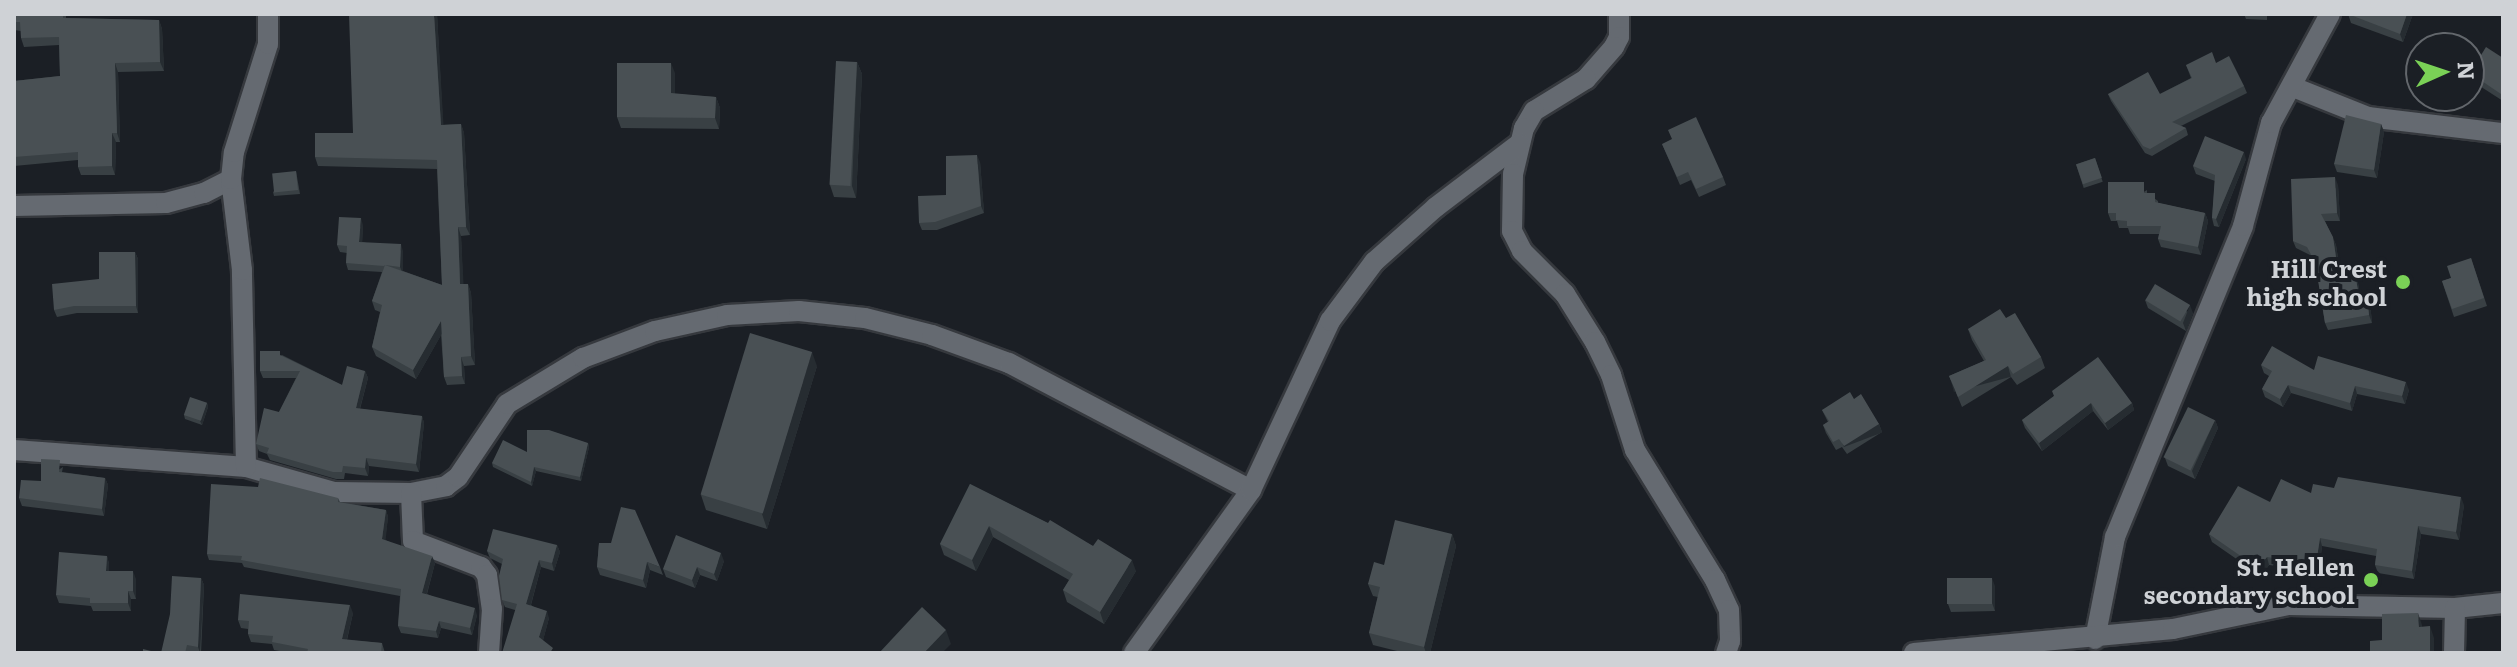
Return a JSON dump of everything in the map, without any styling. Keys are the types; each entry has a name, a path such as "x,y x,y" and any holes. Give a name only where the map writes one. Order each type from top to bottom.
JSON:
{"street":[{"path":"246,467 242,270 231,179 234,152 268,44 268,14"},
{"path":"1619,14 1619,37 1614,47 1586,79 1534,111 1519,144 1513,174 1512,231 1522,251 1565,294 1595,342 1611,375 1635,450 1715,580 1729,610 1730,641 1726,653"},
{"path":"2095,639 2115,537 2243,226 2271,123 2330,14"},
{"path":"2293,87 2381,120 2503,133"},
{"path":"1134,653 1251,490 1330,321 1374,262 1436,207 1519,144"},
{"path":"14,206 166,203 204,193 231,179"},
{"path":"14,450 246,467 334,492 411,493 446,486 458,477 507,404 593,353 655,331 727,315 799,311 865,318 932,335 1009,363 1251,490"},
{"path":"411,493 413,541 481,567 487,575 492,609 489,653"},
{"path":"1914,653 1990,644 2095,639 2173,629 2314,603 2455,608 2503,603"},
{"path":"2454,653 2455,608"}],"building":[{"path":"14,14 159,20 160,62 115,63 117,133 112,133 112,166 78,167 78,152 14,157 14,81 60,76 59,37 21,38 20,22 14,22"},
{"path":"349,14 434,14 441,125 461,124 466,227 458,227 460,284 468,284 471,356 461,357 462,376 444,377 441,321 413,370 372,347 382,305 372,301 385,265 442,285 437,160 315,157 315,133 353,133"},
{"path":"2348,14 2407,14 2400,34"},
{"path":"2485,49 2503,58 2501,94 2485,83"},
{"path":"2212,52 2216,63 2229,56 2244,86 2172,122 2186,128 2150,149 2143,146 2108,94 2148,72 2160,94 2192,78 2186,65"},
{"path":"836,61 857,62 850,186 830,185"},
{"path":"617,63 671,63 671,93 716,97 715,118 617,117"},
{"path":"2346,115 2381,124 2374,170 2334,164"},
{"path":"1696,117 1723,177 1696,189 1688,172 1677,177 1662,144 1672,139 1668,130"},
{"path":"2205,136 2244,152 2216,219 2212,218 2215,175 2193,166"},
{"path":"977,155 981,206 935,222 919,223 918,196 946,195 946,156"},
{"path":"2095,158 2102,178 2083,184 2076,165"},
{"path":"296,171 298,190 274,192 272,174"},
{"path":"2335,177 2337,213 2321,214 2333,237 2338,271 2354,268 2359,296 2367,295 2369,315 2325,323 2315,262 2307,247 2293,241 2291,179"},
{"path":"2108,182 2144,182 2144,193 2155,193 2155,202 2205,213 2198,247 2158,239 2161,226 2127,226 2127,221 2116,220 2116,213 2108,213"},
{"path":"339,217 361,218 359,242 401,244 400,267 346,263 347,246 337,245"},
{"path":"99,252 135,252 136,306 74,306 54,310 52,284 99,279"},
{"path":"2471,258 2484,298 2452,309 2442,281 2451,278 2447,266"},
{"path":"2155,284 2190,305 2180,321 2145,300"},
{"path":"2000,309 2006,318 2015,313 2041,357 2013,374 2008,366 1958,397 1949,376 1986,360 1968,329"},
{"path":"750,333 812,352 763,514 701,495"},
{"path":"2272,346 2314,370 2318,356 2406,382 2402,396 2355,386 2350,403 2288,385 2280,399 2262,389 2272,371 2261,365"},
{"path":"260,351 280,351 280,355 342,385 347,366 365,371 356,408 422,416 416,464 366,458 365,468 343,466 342,472 333,472 267,453 269,448 256,444 264,408 279,412 300,371 260,371"},
{"path":"2098,357 2132,403 2105,423 2091,403 2039,443 2022,420 2054,396 2052,391"},
{"path":"1850,392 1854,399 1861,394 1879,424 1844,446 1839,439 1833,442 1823,425 1829,421 1822,410"},
{"path":"190,397 207,403 201,421 184,415"},
{"path":"2188,407 2215,420 2190,470 2163,457"},
{"path":"527,430 549,430 588,443 580,477 534,467 531,482 492,463 503,440 527,452"},
{"path":"41,459 60,460 59,472 105,478 102,509 19,498 21,480 41,481"},
{"path":"2338,477 2461,497 2456,532 2418,526 2412,571 2375,565 2377,549 2320,538 2316,564 2267,557 2258,568 2209,534 2238,486 2270,502 2281,479 2311,493 2313,484 2334,488"},
{"path":"260,478 338,498 338,502 386,510 382,539 432,556 422,593 475,608 470,628 439,621 436,631 398,626 401,589 241,560 242,556 207,554 211,484 258,487"},
{"path":"970,484 1048,523 1050,520 1093,546 1098,539 1132,560 1100,612 1063,590 1073,574 989,526 972,560 940,544"},
{"path":"621,507 635,510 660,567 647,562 643,580 597,567 599,543 611,543"},
{"path":"1395,520 1452,534 1424,647 1369,633 1380,587 1368,584 1374,562 1384,565"},
{"path":"493,529 557,545 552,563 539,560 526,604 547,611 539,637 553,648 550,653 502,653 517,604 502,600 499,576 503,559 487,551"},
{"path":"676,535 721,553 714,574 697,567 692,580 663,569"},
{"path":"59,552 107,556 106,571 133,571 133,591 128,591 128,603 90,603 90,598 56,595"},
{"path":"172,576 201,578 198,647 187,645 185,653 161,653 170,614"},
{"path":"1947,578 1992,578 1992,604 1947,604"},
{"path":"240,594 350,605 342,639 382,643 381,653 307,653 308,649 272,642 273,636 248,634 249,621 238,620"},
{"path":"922,607 946,630 924,653 879,653"},
{"path":"2418,613 2419,627 2430,626 2430,653 2370,653 2370,641 2382,640 2382,614"}],"place":[{"name":"Hill Crest high school","path":"2403,282"},
{"name":"St. Hellen secondary school","path":"2371,580"}]}
